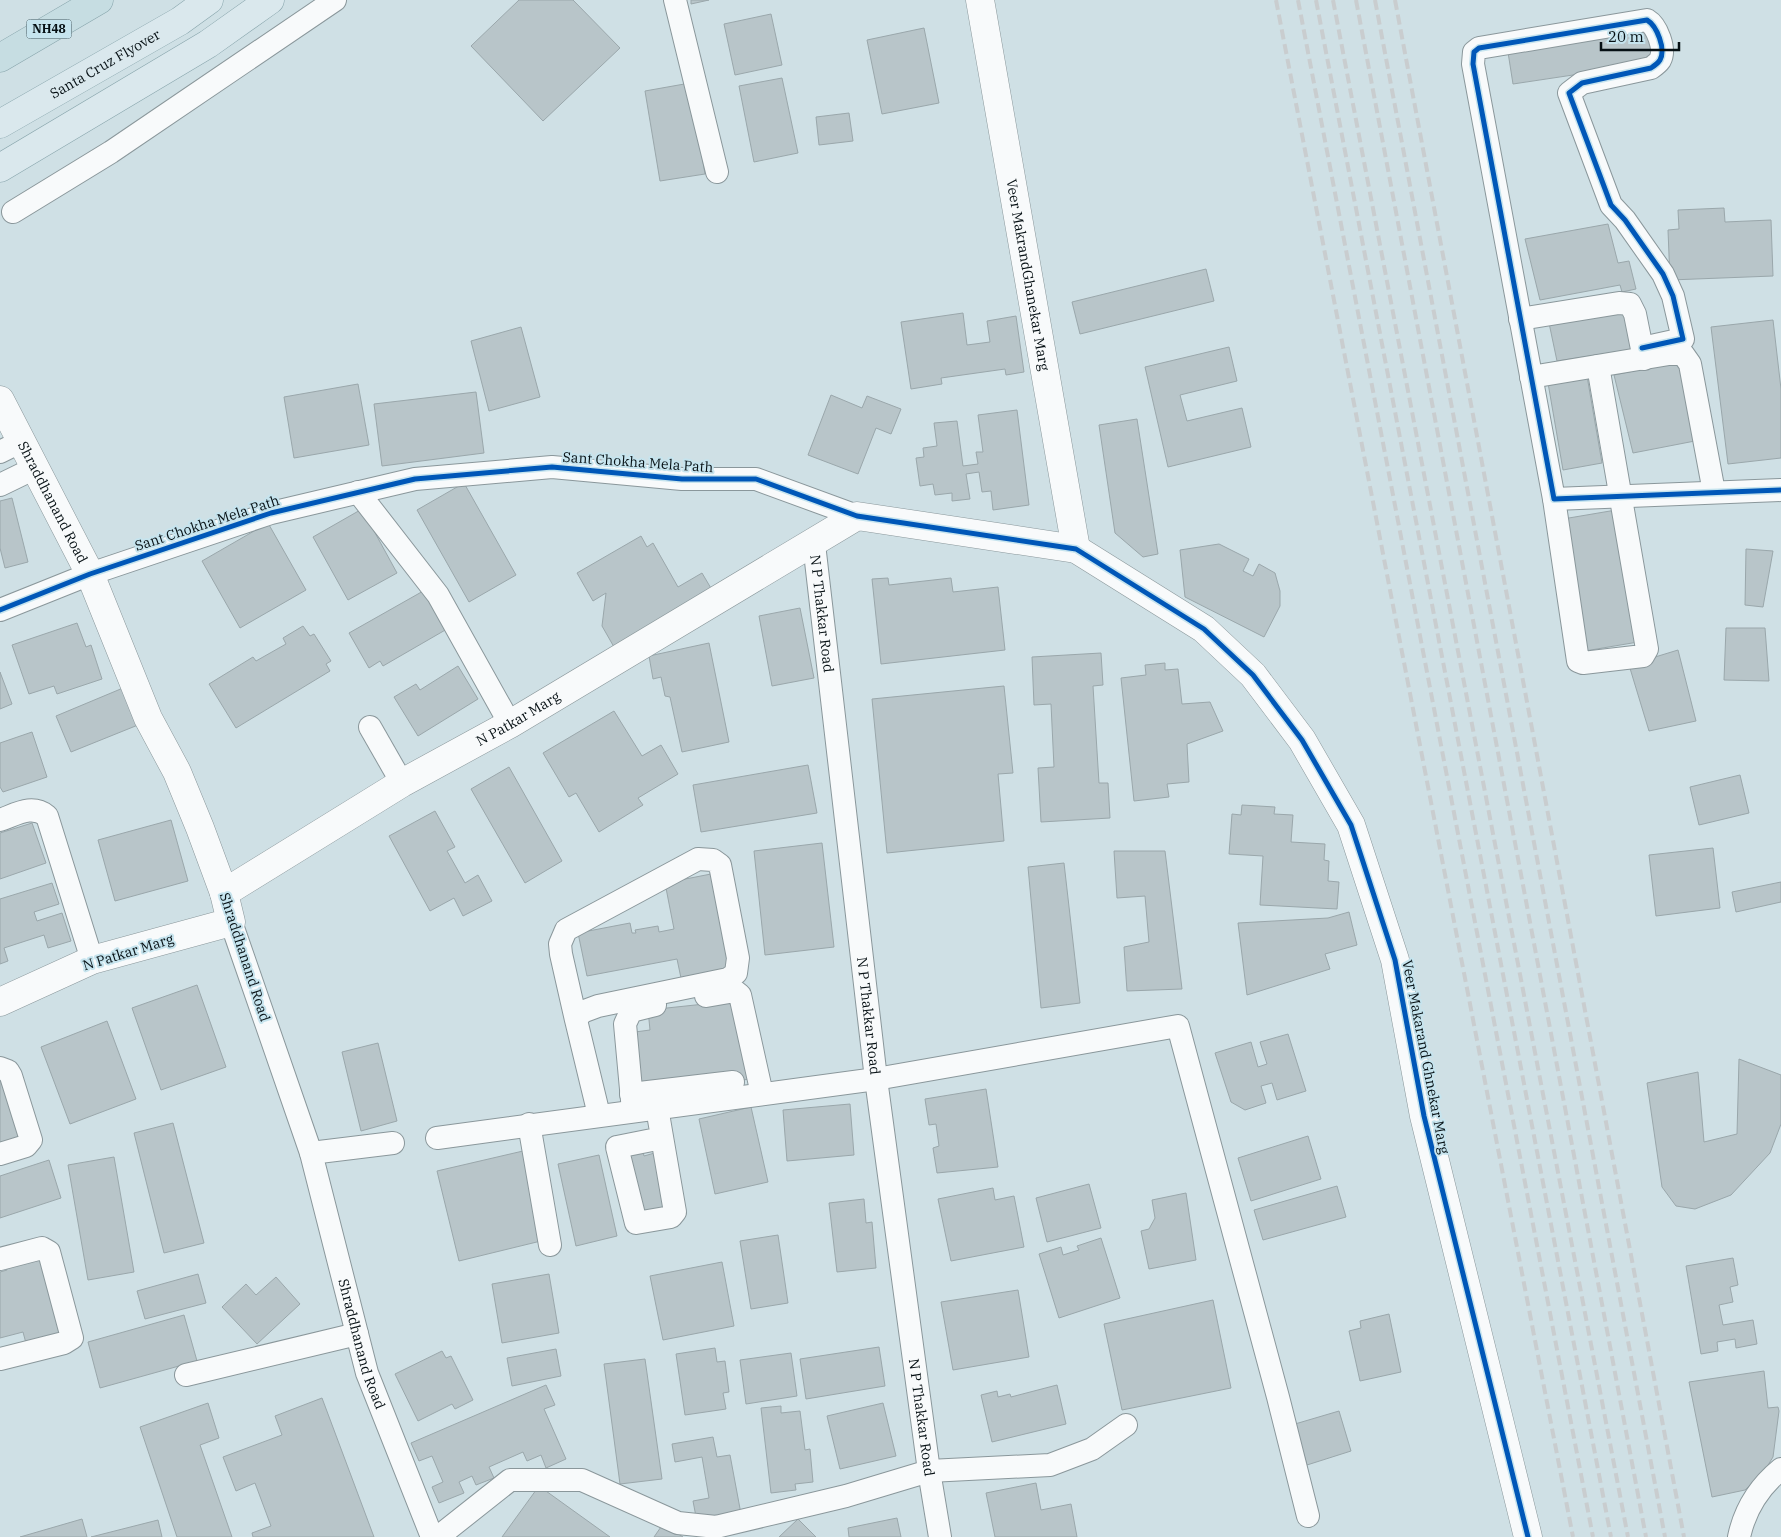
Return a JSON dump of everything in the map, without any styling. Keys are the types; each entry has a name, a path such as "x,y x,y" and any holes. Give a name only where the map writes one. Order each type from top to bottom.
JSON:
{"highway":[{"name":"NH48","path":"0,58 99,0"}],"main road":[{"name":"Santa Cruz Flyover","path":"0,124 180,21 209,0"},
{"path":"0,168 208,44 270,0"}],"street":[{"path":"13,212 111,152 335,0"},
{"path":"675,0 717,172"},
{"name":"Veer MakrandGhanekar Marg","path":"980,0 1076,549"},
{"path":"1531,377 1598,366 1683,339 1673,296 1663,274 1626,220 1611,205 1569,93 1582,83 1651,68 1659,61 1661,55 1657,30 1647,20 1484,45 1474,52 1473,64 1520,319 1531,377 1554,498 1577,659 1583,663 1643,656 1646,654 1622,496 1598,366"},
{"path":"1520,319 1625,303 1630,304 1635,314 1643,353"},
{"path":"1643,353 1677,353 1683,354 1688,358 1714,492"},
{"name":"Shraddhanand Road","path":"3,413 11,447 35,468 90,574 148,718 177,772 224,893 231,922 311,1153 368,1373 432,1537"},
{"name":"Sant Chokha Mela Path","path":"0,610 90,574 271,512 415,479 552,467 682,479 756,479 857,516 1076,549"},
{"path":"0,485 35,468"},
{"path":"1554,498 1781,490"},
{"path":"358,492 438,595 510,724"},
{"name":"N P Thakkar Road","path":"857,516 814,544 876,1079 929,1471 940,1537"},
{"name":"N Patkar Marg","path":"224,893 402,783 510,724 814,544"},
{"name":"Veer Makarand Ghnekar Marg","path":"1076,549 1204,629 1253,675 1302,740 1351,825 1395,960 1424,1116 1528,1537"},
{"path":"370,727 402,783"},
{"path":"0,820 32,809 39,810 47,816 92,960"},
{"path":"576,1020 582,1012 598,1006 728,979 736,973 738,958 720,865 712,860 698,859 566,930 560,944 561,954 576,1020 599,1115"},
{"name":"N Patkar Marg","path":"0,1002 92,960 231,922"},
{"path":"632,1102 625,1024 631,1011 734,991 740,995 742,1002 760,1087"},
{"path":"437,1138 599,1115 632,1102 760,1087 876,1079 1178,1026 1308,1516"},
{"path":"0,1068 8,1071 31,1140 26,1146 0,1154"},
{"path":"632,1102 657,1108 694,1095"},
{"path":"657,1108 662,1138"},
{"path":"529,1124 550,1245"},
{"path":"311,1153 393,1143"},
{"path":"0,1259 42,1248 49,1252 72,1338 64,1343 0,1359"},
{"path":"186,1375 357,1334"},
{"path":"438,1537 510,1480 582,1480 678,1523 716,1527 846,1496 929,1471 1050,1465 1092,1449 1126,1425"},
{"path":"1739,1536 1747,1510 1768,1480 1781,1469"}],"building":[{"path":"519,0 573,0 620,48 543,121 471,46"},
{"path":"691,0 709,0 691,4"},
{"path":"771,14 782,65 735,75 724,24"},
{"path":"1648,26 1653,63 1513,84 1507,46"},
{"path":"924,28 939,103 882,114 867,40"},
{"path":"782,78 798,153 754,162 739,86"},
{"path":"690,83 705,174 660,181 645,91"},
{"path":"849,113 853,141 819,145 816,117"},
{"path":"1724,208 1725,222 1771,220 1773,276 1670,280 1668,230 1679,229 1678,210"},
{"path":"1608,224 1618,263 1629,261 1636,289 1622,292 1620,285 1540,300 1525,239"},
{"path":"1206,269 1214,301 1080,334 1072,302"},
{"path":"1626,309 1635,349 1557,361 1549,323"},
{"path":"963,313 967,345 990,342 987,321 1016,316 1024,372 1006,375 1005,369 941,378 942,384 911,389 901,322"},
{"path":"1773,320 1781,389 1781,458 1728,464 1711,327"},
{"path":"521,327 540,397 489,411 471,341"},
{"path":"1229,347 1237,381 1180,395 1187,421 1242,408 1251,447 1168,467 1145,367"},
{"path":"1682,361 1700,440 1633,453 1614,375"},
{"path":"1587,376 1602,463 1563,470 1548,383"},
{"path":"358,384 369,445 294,458 284,397"},
{"path":"476,392 484,453 382,466 374,404"},
{"path":"831,395 862,408 867,396 901,409 891,434 876,428 858,474 808,455"},
{"path":"1017,410 1029,505 993,510 991,491 982,492 979,472 966,474 970,499 952,501 952,493 935,495 933,484 920,486 916,458 924,457 923,448 937,446 934,423 957,421 963,466 978,464 976,452 983,452 978,415"},
{"path":"1137,419 1158,554 1143,557 1115,533 1099,425"},
{"path":"464,483 516,575 469,602 417,510"},
{"path":"12,498 28,562 5,568 0,548 0,501"},
{"path":"362,509 397,573 348,600 313,537"},
{"path":"1616,510 1638,642 1585,651 1563,519"},
{"path":"268,523 306,590 240,628 202,561"},
{"path":"641,536 647,547 653,543 678,587 702,573 715,595 614,647 602,626 606,593 593,601 577,573"},
{"path":"1219,544 1249,559 1243,571 1253,576 1259,564 1275,573 1280,591 1280,606 1264,637 1185,597 1180,550"},
{"path":"1746,549 1773,551 1763,607 1745,605"},
{"path":"888,578 889,585 951,578 953,592 998,587 1005,650 881,664 872,579"},
{"path":"425,590 447,629 383,666 380,661 369,668 349,633"},
{"path":"800,608 814,678 772,686 759,616"},
{"path":"77,623 86,647 91,645 102,679 57,694 54,686 29,694 12,645"},
{"path":"303,626 310,636 314,634 331,661 326,664 330,671 236,728 209,684 253,657 256,661 286,644 283,638"},
{"path":"1726,628 1765,628 1769,681 1724,680"},
{"path":"709,643 729,742 682,752 670,697 665,696 661,677 653,679 649,656"},
{"path":"1678,650 1696,721 1649,731 1629,665"},
{"path":"1101,653 1103,685 1093,686 1099,783 1108,783 1110,818 1041,822 1038,768 1054,767 1051,704 1034,705 1032,657"},
{"path":"1165,663 1165,670 1178,669 1182,704 1210,702 1223,731 1187,744 1189,782 1167,784 1169,797 1134,801 1121,678 1146,675 1145,665"},
{"path":"458,666 478,699 418,736 394,697 416,684 420,690"},
{"path":"0,672 12,704 0,709"},
{"path":"1004,686 1013,773 998,774 1004,841 887,853 872,699"},
{"path":"123,688 138,725 71,752 56,716"},
{"path":"614,711 642,756 661,745 678,774 638,798 643,805 599,832 576,793 569,797 543,753"},
{"path":"32,732 47,777 3,792 0,787 0,743"},
{"path":"808,765 817,813 701,832 693,785"},
{"path":"509,767 562,861 525,883 471,789"},
{"path":"1740,775 1749,813 1699,825 1690,787"},
{"path":"1242,805 1275,807 1274,814 1293,815 1291,842 1325,844 1324,860 1329,861 1328,881 1339,882 1337,909 1260,905 1263,856 1229,854 1232,814 1241,815"},
{"path":"435,811 455,847 447,851 465,883 478,875 492,901 463,916 454,898 430,911 389,836"},
{"path":"171,820 188,881 115,901 98,840"},
{"path":"32,823 46,863 0,879 0,833"},
{"path":"822,843 834,947 765,955 754,851"},
{"path":"1713,848 1720,908 1656,916 1649,855"},
{"path":"1114,851 1165,851 1182,989 1127,991 1124,947 1149,942 1145,896 1117,898"},
{"path":"1064,863 1080,1003 1041,1008 1028,867"},
{"path":"711,874 729,969 681,978 677,959 587,976 578,933 630,923 632,933 636,933 635,930 658,926 659,932 674,929 665,883"},
{"path":"1781,882 1781,902 1736,912 1732,892"},
{"path":"52,883 59,904 34,912 37,921 62,913 71,941 48,948 44,935 4,948 8,961 0,964 0,899"},
{"path":"1349,912 1357,945 1325,954 1330,969 1247,995 1238,923 1328,918"},
{"path":"197,985 226,1067 161,1090 132,1008"},
{"path":"733,1001 751,1079 695,1085 641,1084 635,1032 650,1030 648,1010"},
{"path":"107,1021 136,1099 70,1124 41,1047"},
{"path":"1288,1034 1306,1091 1277,1100 1272,1083 1261,1086 1266,1103 1245,1110 1231,1102 1215,1053 1251,1042 1258,1067 1267,1064 1260,1042"},
{"path":"378,1043 397,1121 361,1131 342,1052"},
{"path":"1739,1059 1781,1075 1781,1124 1770,1153 1731,1195 1695,1209 1676,1206 1662,1187 1647,1083 1698,1072 1704,1142 1737,1134"},
{"path":"0,1079 25,1138 0,1146"},
{"path":"986,1089 998,1167 937,1173 933,1148 939,1146 936,1124 929,1125 925,1099"},
{"path":"850,1104 854,1155 787,1161 783,1110"},
{"path":"751,1107 768,1182 715,1194 699,1119"},
{"path":"173,1123 204,1243 164,1253 134,1133"},
{"path":"1308,1136 1321,1179 1251,1201 1238,1158"},
{"path":"642,1148 644,1156 658,1152 673,1211 642,1219 624,1152"},
{"path":"523,1151 545,1240 459,1261 437,1171"},
{"path":"599,1155 617,1236 576,1246 558,1164"},
{"path":"114,1157 134,1272 88,1280 68,1165"},
{"path":"49,1160 61,1198 0,1218 0,1176"},
{"path":"1089,1184 1101,1228 1047,1242 1036,1198"},
{"path":"1337,1186 1346,1217 1263,1240 1254,1210"},
{"path":"993,1188 995,1200 1014,1196 1024,1247 951,1261 938,1199"},
{"path":"1186,1193 1196,1260 1149,1269 1141,1231 1149,1229 1155,1218 1152,1200"},
{"path":"864,1199 866,1223 872,1222 876,1268 837,1272 829,1203"},
{"path":"778,1235 788,1303 751,1309 740,1241"},
{"path":"1101,1238 1120,1298 1059,1318 1039,1254 1061,1247 1063,1255 1079,1250 1077,1246"},
{"path":"42,1254 63,1338 27,1347 23,1332 0,1338 0,1272 7,1270 5,1264"},
{"path":"1733,1258 1738,1285 1730,1287 1733,1302 1719,1305 1723,1325 1753,1320 1757,1344 1736,1348 1735,1339 1717,1342 1718,1351 1701,1354 1686,1266"},
{"path":"722,1262 734,1326 663,1340 650,1276"},
{"path":"198,1274 206,1303 145,1319 137,1291"},
{"path":"549,1274 559,1333 502,1343 492,1284"},
{"path":"276,1277 300,1304 257,1344 222,1307 246,1284 256,1295"},
{"path":"1018,1290 1029,1357 953,1370 941,1302"},
{"path":"1213,1300 1231,1388 1122,1410 1104,1324"},
{"path":"1389,1314 1401,1372 1360,1381 1349,1331 1361,1328 1360,1321"},
{"path":"184,1315 197,1361 100,1388 88,1342"},
{"path":"879,1347 885,1386 806,1399 800,1359"},
{"path":"715,1348 717,1362 725,1361 729,1392 723,1393 726,1409 685,1415 676,1354"},
{"path":"556,1349 561,1376 512,1386 507,1358"},
{"path":"442,1351 446,1358 451,1356 473,1400 455,1409 452,1404 418,1421 395,1374"},
{"path":"791,1353 797,1396 746,1404 740,1360"},
{"path":"645,1359 662,1479 620,1484 604,1364"},
{"path":"1764,1371 1768,1408 1778,1407 1779,1411 1773,1457 1765,1470 1745,1490 1712,1497 1689,1382"},
{"path":"546,1385 555,1405 544,1409 566,1459 546,1468 541,1455 527,1461 523,1452 489,1467 494,1478 476,1485 472,1476 459,1482 464,1493 439,1503 432,1487 443,1482 432,1456 419,1461 411,1443"},
{"path":"1057,1385 1066,1424 992,1442 981,1395 997,1391 998,1397 1010,1394 1011,1397"},
{"path":"322,1398 374,1537 253,1537 252,1533 271,1526 255,1483 236,1491 223,1457 282,1435 275,1416"},
{"path":"208,1403 219,1438 200,1445 232,1537 177,1537 140,1427"},
{"path":"883,1403 896,1456 840,1469 827,1416"},
{"path":"781,1406 781,1413 800,1411 805,1450 810,1449 813,1482 795,1484 796,1490 771,1493 761,1408"},
{"path":"1339,1411 1351,1451 1307,1465 1295,1424"},
{"path":"713,1437 717,1457 730,1455 741,1514 697,1522 693,1501 709,1498 702,1457 675,1462 672,1444"},
{"path":"1036,1483 1041,1510 1071,1504 1077,1537 995,1537 986,1493"},
{"path":"539,1486 610,1537 502,1537"},
{"path":"897,1518 901,1537 849,1537 848,1528"},
{"path":"82,1519 87,1537 20,1537"},
{"path":"798,1519 816,1537 779,1537"},
{"path":"158,1520 162,1537 91,1537"},
{"path":"663,1524 683,1537 654,1537"}],"railway":[{"path":"1276,0 1573,1537"},
{"path":"1298,0 1593,1537"},
{"path":"1316,0 1611,1537"},
{"path":"1333,0 1628,1537"},
{"path":"1356,0 1646,1537"},
{"path":"1375,0 1665,1537"},
{"path":"1395,0 1684,1537"}],"cycle path":[{"path":"1642,348 1683,339 1673,296 1663,274 1625,220 1611,205 1569,93 1582,83 1651,68 1659,61 1662,55 1660,38 1657,32 1647,20 1479,48 1474,52 1473,64 1554,499 1781,490"},
{"path":"0,610 90,574 271,513 415,479 552,467 682,479 756,479 857,516 1076,549 1204,629 1253,675 1302,740 1351,825 1395,960 1424,1116 1528,1537"}]}
